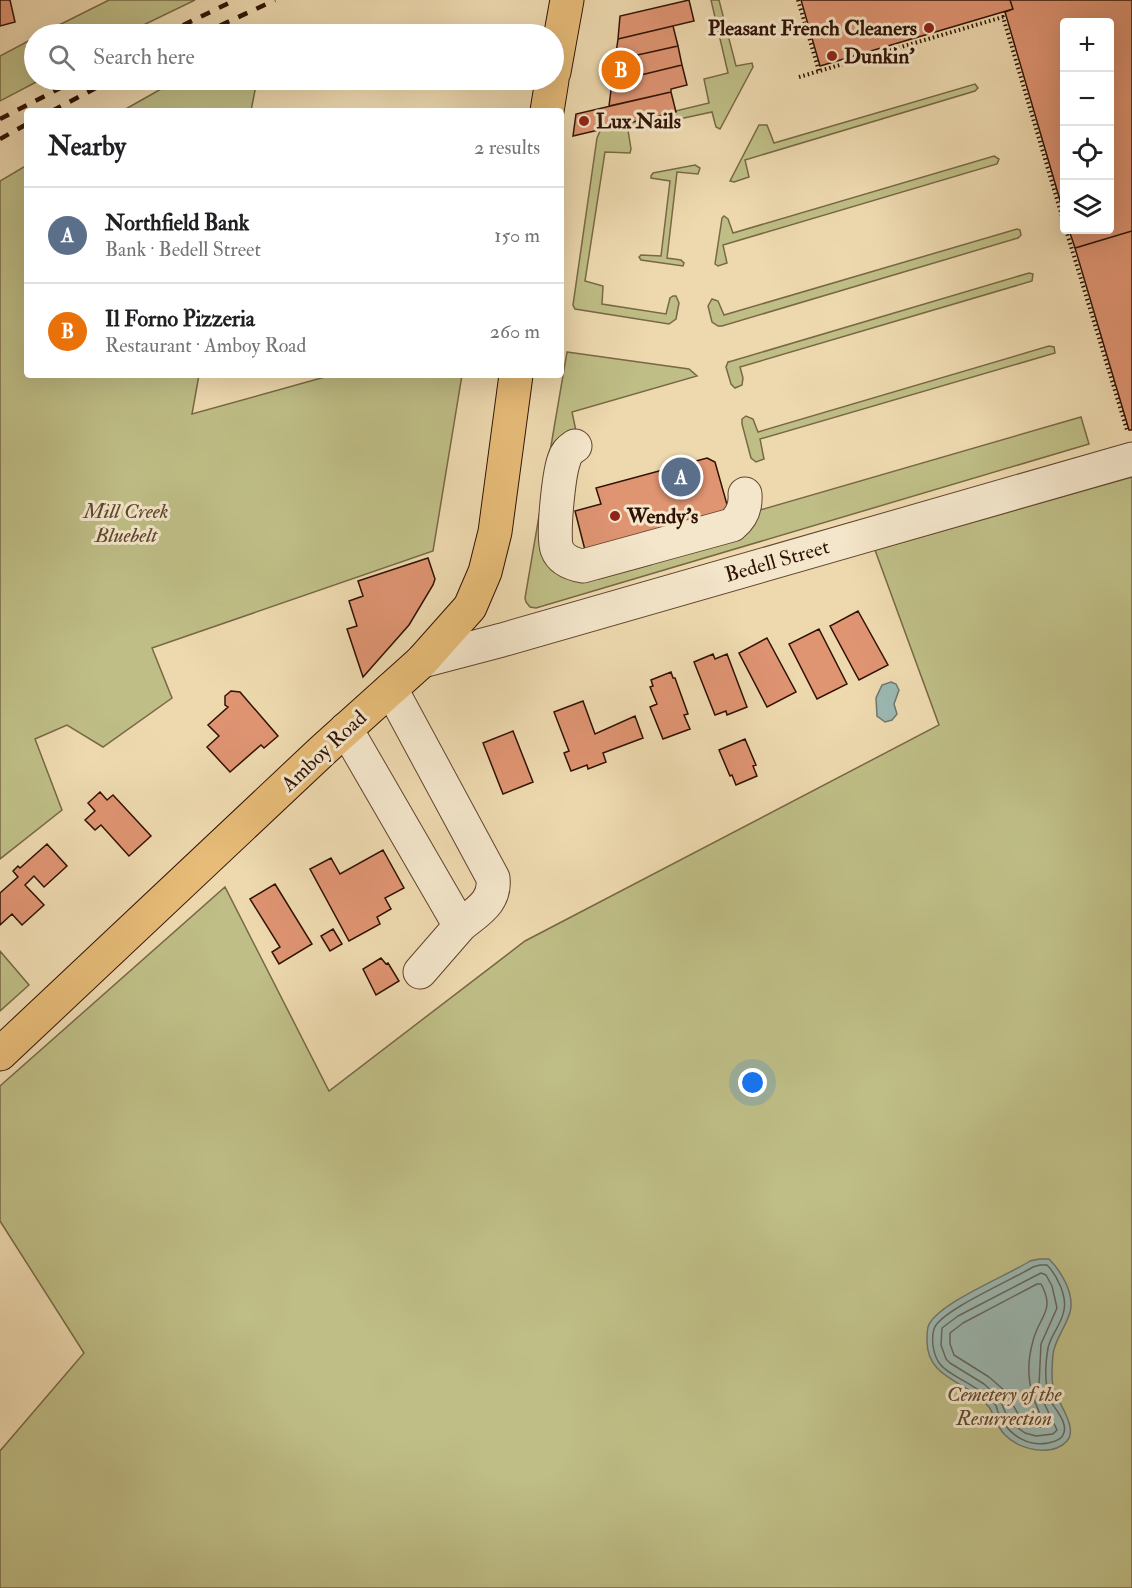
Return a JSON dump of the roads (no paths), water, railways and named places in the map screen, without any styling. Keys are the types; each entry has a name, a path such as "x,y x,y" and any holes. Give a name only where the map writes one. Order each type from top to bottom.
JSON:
{"main road":[{"path":"563,24 567,0"},
{"path":"547,108 550,90"},
{"name":"Amboy Road","path":"0,1054 346,729 422,661 470,607 485,572 495,532 516,378"}],"street":[{"path":"575,447 567,452 562,465 554,536 557,551 570,563 583,566 732,525 742,513 745,494"},
{"name":"Bedell Street","path":"422,661 502,640 1130,448"},
{"path":"392,689 493,878 494,889 490,900 460,926 420,972"},
{"path":"346,729 460,926"}],"water":[{"path":"891,682 896,684 899,690 894,704 897,714 892,720 885,722 877,716 876,698 882,685"},
{"path":"1049,1259 1066,1283 1071,1298 1070,1312 1054,1349 1052,1370 1053,1386 1069,1421 1070,1435 1067,1441 1060,1446 1044,1450 1027,1448 1005,1435 989,1407 981,1398 941,1372 934,1364 929,1354 927,1341 928,1327 944,1309 1030,1261"}],"railway":[{"path":"186,24 235,0"},
{"path":"223,24 275,0"},
{"path":"0,119 57,90"},
{"path":"58,108 92,90"},
{"path":"0,139 24,126"}],"place":[{"name":"Pleasant French Cleaners","path":"929,28"},
{"name":"Dunkin'","path":"832,56"},
{"name":"Il Forno Pizzeria","path":"621,70"},
{"name":"Lux Nails","path":"584,121"},
{"name":"Northfield Bank","path":"681,477"},
{"name":"Wendy's","path":"615,516"}],"park label":[{"name":"Mill Creek Bluebelt","path":"126,523"},
{"name":"Cemetery of the Resurrection","path":"1004,1406"}]}
